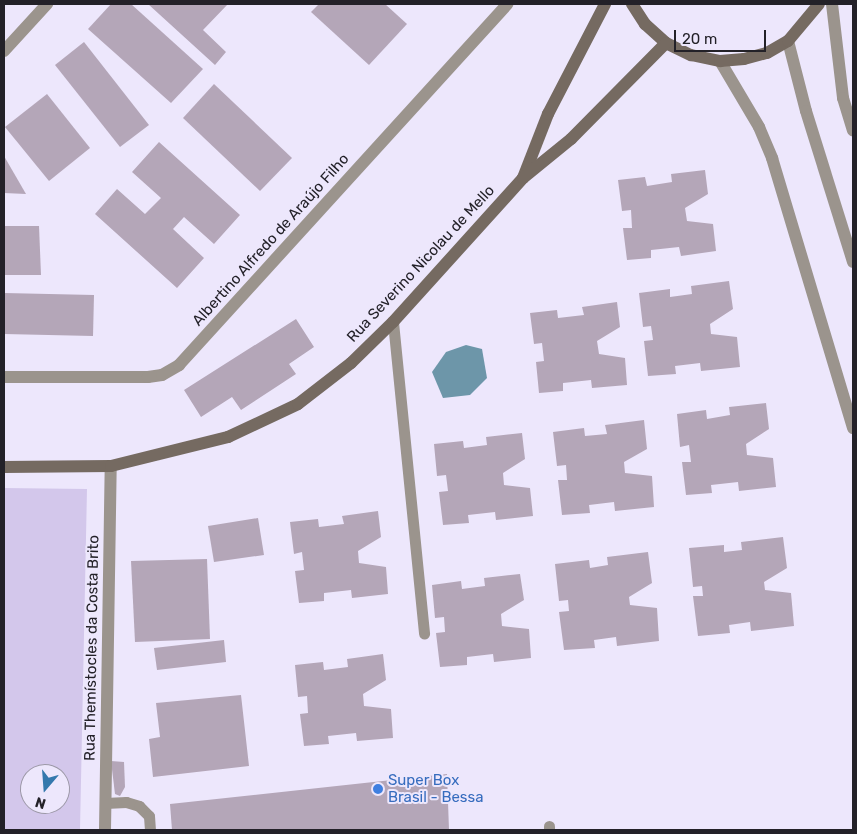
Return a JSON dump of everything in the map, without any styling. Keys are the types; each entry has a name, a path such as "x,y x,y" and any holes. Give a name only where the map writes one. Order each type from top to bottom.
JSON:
{"main road":[{"name":"Rua Severino Nicolau de Mello","path":"522,178 552,106 605,4"},
{"path":"632,4 645,24 666,43 692,55 720,61 744,60 767,53 788,41 819,4"},
{"name":"Rua Severino Nicolau de Mello","path":"4,467 111,466 192,448 268,420 321,388 393,322 522,178 557,152 666,43"}],"street":[{"path":"4,51 47,4"},
{"name":"Albertino Alfredo de Araújo Filho","path":"4,377 148,378 162,375 180,365 507,4"},
{"path":"832,4 853,130"},
{"path":"788,41 806,111 853,262"},
{"path":"720,61 759,127 772,158 853,428"},
{"name":"Rua Themístocles da Costa Brito","path":"105,830 111,466"}],"lane":[{"path":"393,322 424,633"},
{"path":"105,803 126,802 139,806 149,816 150,830"}],"shaded area":[{"path":"4,488 87,489 80,830 4,830"}],"water":[{"path":"466,345 482,349 487,378 470,395 443,398 432,372 446,352"}],"building":[{"path":"111,4 131,4 203,69 171,103 88,29"},
{"path":"148,4 228,4 203,30 226,52 215,65"},
{"path":"319,4 385,4 407,24 369,65 311,12"},
{"path":"84,42 149,125 120,147 55,65"},
{"path":"214,84 292,158 260,191 183,118"},
{"path":"47,94 90,148 49,181 5,127"},
{"path":"159,142 240,215 214,244 184,217 173,229 204,258 177,288 95,214 117,189 145,214 161,198 132,172"},
{"path":"4,156 26,194 4,193"},
{"path":"705,170 708,194 685,208 687,221 713,224 716,251 681,256 679,247 651,250 651,258 627,260 623,228 632,228 631,210 622,211 618,180 645,177 647,186 672,182 671,174"},
{"path":"4,226 39,226 41,275 4,275"},
{"path":"729,281 733,309 710,324 711,334 737,337 740,367 701,371 700,363 675,366 676,374 648,376 644,341 653,340 651,326 643,327 639,293 670,289 670,297 692,294 691,286"},
{"path":"4,293 94,295 93,336 4,334"},
{"path":"617,302 620,327 597,341 599,354 625,358 627,385 592,388 591,380 563,383 563,391 539,393 536,362 544,361 542,343 534,344 530,313 557,310 558,318 584,315 582,307"},
{"path":"296,319 314,347 289,364 296,374 241,410 232,397 201,417 184,390"},
{"path":"766,403 769,429 746,444 747,455 773,458 776,487 739,491 738,482 711,485 712,493 686,495 682,462 691,462 689,445 680,447 677,414 706,410 707,419 730,415 729,407"},
{"path":"644,420 647,449 624,462 625,473 652,476 654,507 615,511 614,502 589,505 590,513 562,515 558,480 567,480 566,465 557,466 553,432 584,428 585,436 607,434 605,425"},
{"path":"522,433 525,459 503,473 504,485 530,488 533,516 496,520 495,512 468,515 469,523 443,525 439,492 448,491 446,475 437,476 434,444 463,441 464,448 487,445 486,437"},
{"path":"378,511 381,537 358,551 359,563 386,567 388,594 352,598 351,590 324,593 324,601 299,603 295,571 304,570 302,552 294,554 290,522 318,519 319,527 344,524 342,516"},
{"path":"258,518 264,555 214,562 208,526"},
{"path":"783,537 787,568 764,582 765,590 791,593 794,626 751,631 750,622 729,625 730,633 698,636 693,596 703,596 702,586 693,587 689,548 724,545 724,552 742,550 741,542"},
{"path":"648,552 652,583 629,597 630,605 657,608 659,641 617,646 616,637 594,640 595,648 564,650 559,612 569,611 568,600 559,601 555,564 589,560 590,568 608,565 607,557"},
{"path":"207,559 210,639 135,642 131,561"},
{"path":"520,574 524,600 501,614 502,626 529,629 531,658 494,662 493,654 467,657 467,665 440,667 436,633 445,632 444,617 435,618 432,585 461,581 462,589 485,586 484,578"},
{"path":"224,640 226,662 157,670 154,648"},
{"path":"383,654 386,680 363,694 364,706 391,709 393,738 357,741 356,733 328,736 329,744 304,746 300,714 308,713 307,696 298,697 295,665 323,662 324,670 348,667 347,659"},
{"path":"241,695 249,766 153,777 149,739 160,737 156,703"},
{"path":"111,761 124,762 125,787 120,796 115,794"},
{"name":"Super Box Brasil - Bessa","path":"447,774 449,830 172,830 170,804"}],"place":[{"name":"Super Box Brasil - Bessa","path":"378,789"}]}
